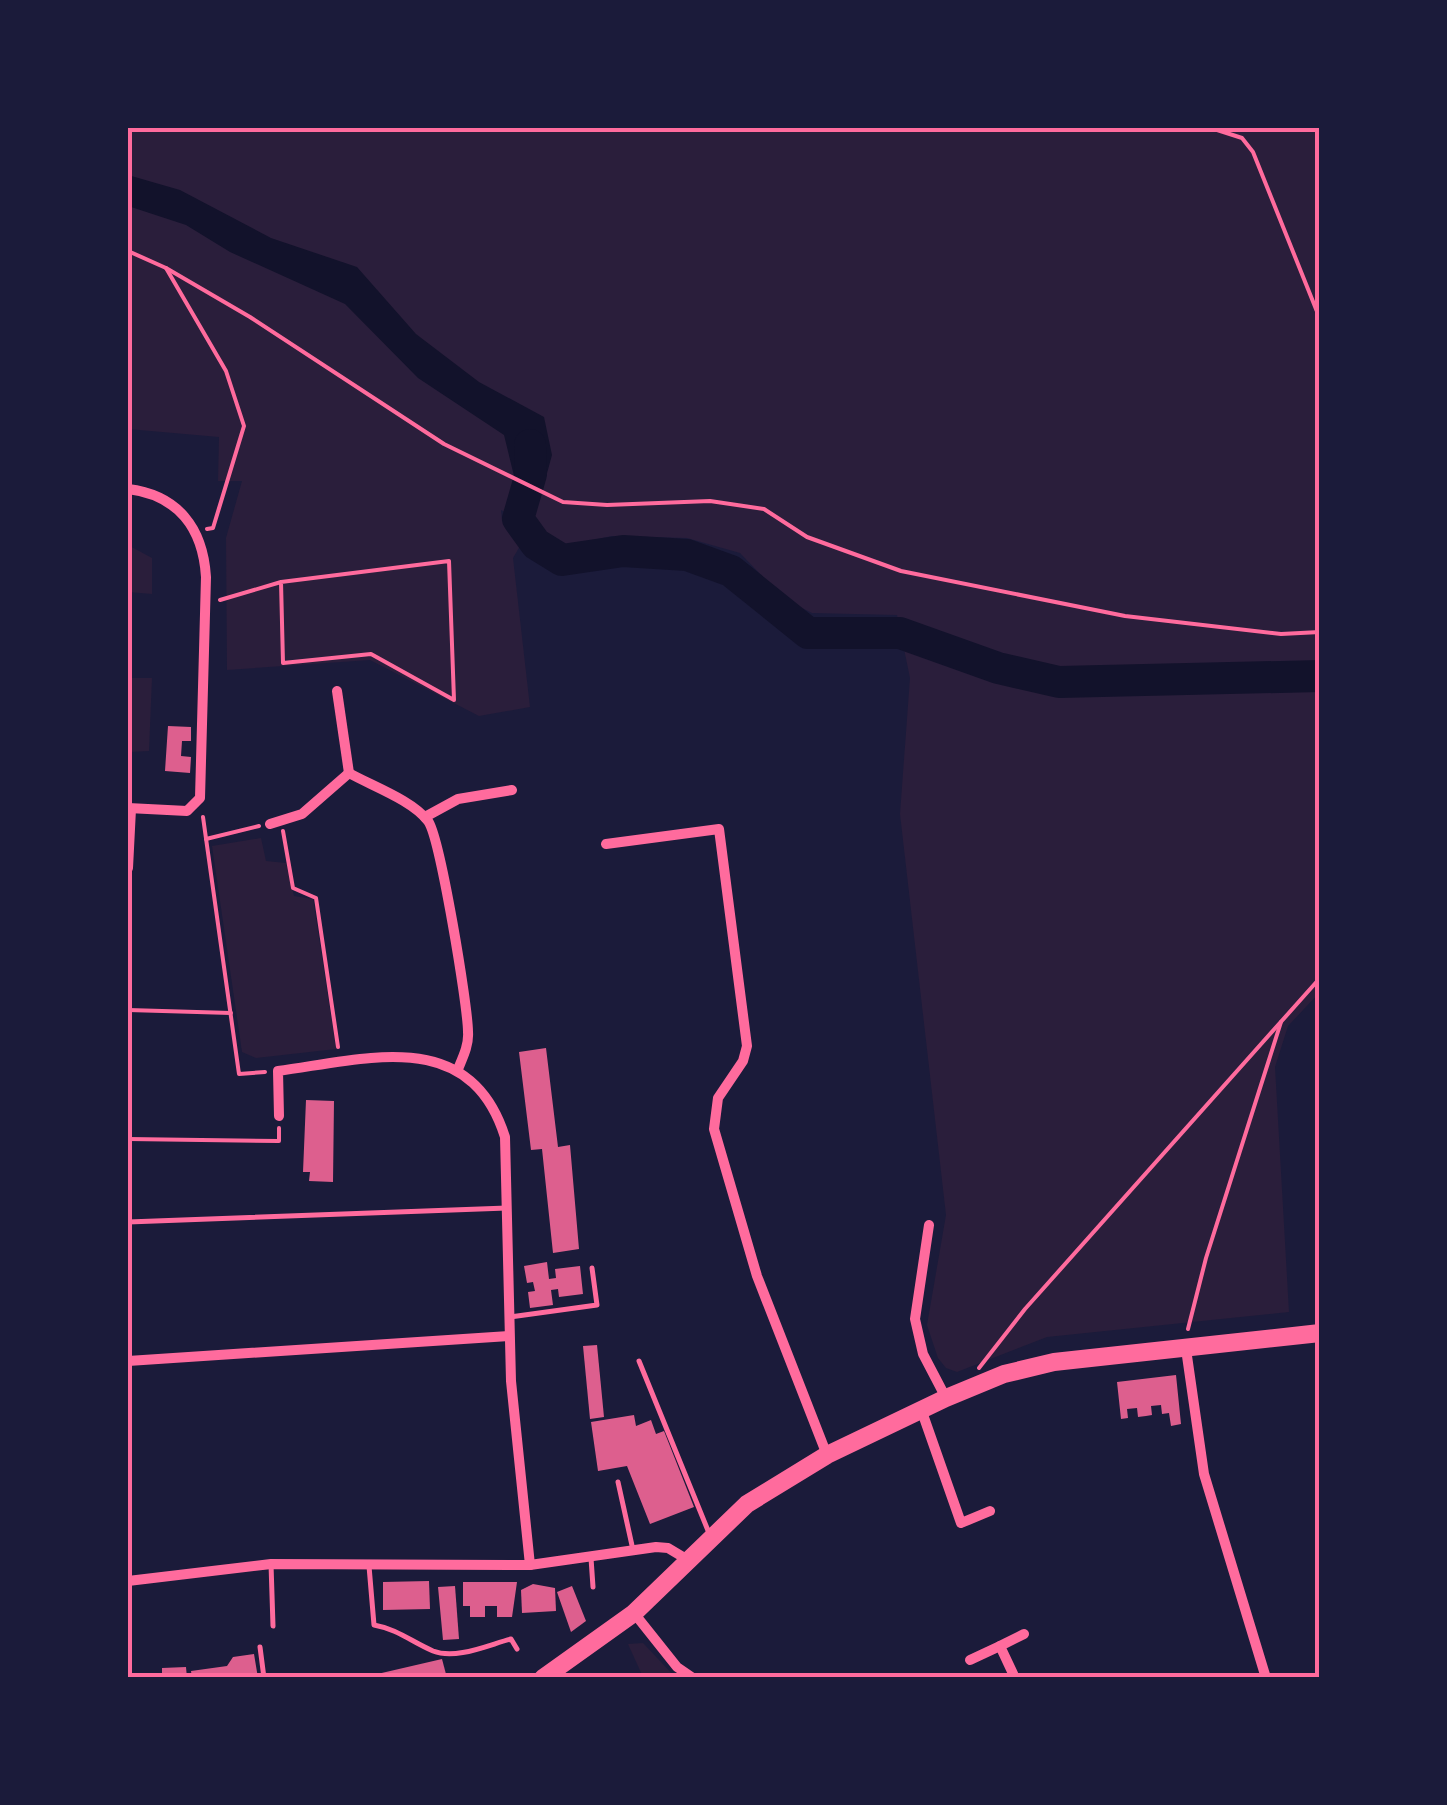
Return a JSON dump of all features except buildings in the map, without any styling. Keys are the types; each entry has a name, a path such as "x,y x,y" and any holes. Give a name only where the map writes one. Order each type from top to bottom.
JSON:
{"main road":[{"path":"543,1678 634,1613 710,1536 748,1504 827,1455 921,1409 982,1382 1054,1362 1320,1333"}],"street":[{"path":"128,488 180,510 198,532 205,557 200,798 187,811 129,808 128,868"},
{"path":"337,692 349,773"},
{"path":"349,773 425,817 437,847 449,922 460,956 469,1037 458,1069"},
{"path":"276,823 302,814 349,773"},
{"path":"425,817 458,799 512,790"},
{"path":"606,844 720,828 747,1046 743,1062 718,1098 714,1129 757,1276 827,1455"},
{"path":"279,1116 278,1071 408,1057 458,1069 473,1080 498,1113 505,1136 510,1336 530,1565"},
{"path":"929,1226 915,1319 923,1354 946,1398"},
{"path":"128,1362 510,1336"},
{"path":"1186,1349 1204,1474 1266,1678"},
{"path":"921,1409 962,1523 990,1511"},
{"path":"128,1581 271,1564 530,1565 668,1548 688,1560"},
{"path":"634,1613 677,1667 693,1678"},
{"path":"970,1660 1024,1634"},
{"path":"1000,1646 1014,1678"}],"lane":[{"path":"128,1222 506,1208"},
{"path":"510,1317 597,1305 592,1268"},
{"path":"640,1361 710,1536"},
{"path":"618,1482 633,1550"},
{"path":"591,1558 592,1587"},
{"path":"271,1564 274,1626"},
{"path":"368,1564 374,1625 391,1628 436,1652 454,1654 511,1640 517,1650"},
{"path":"260,1647 264,1678"},
{"path":"128,1659 129,1672"}],"path":[{"path":"1211,128 1242,138 1253,152 1320,319"},
{"path":"128,252 166,268 444,444 546,494 584,505 710,502 764,509 806,537 901,571 1125,616 1280,634 1320,632"},
{"path":"166,268 226,371 244,426 213,528 198,532"},
{"path":"205,600 226,600 282,582 449,562 454,700 371,654 283,663 282,582"},
{"path":"200,798 239,1074 278,1071"},
{"path":"206,838 276,823 293,888 316,898 340,1063"},
{"path":"982,1382 978,1364 1320,978"},
{"path":"128,1010 230,1013"},
{"path":"1186,1349 1191,1308 1282,1018"},
{"path":"128,1140 279,1141 279,1116"}],"shaded area":[{"path":"128,128 1319,128 1320,992 1288,1026 1275,1067 1289,1312 1047,1337 957,1372 946,1368 938,1358 927,1325 946,1215 900,814 910,678 897,615 812,613 784,599 740,553 687,538 612,536 564,546 537,526 501,510 502,521 520,546 513,558 530,707 479,716 370,660 227,670 226,538 242,481 218,481 219,437 128,429"},
{"path":"128,175 180,190 271,238 357,267 416,334 479,382 544,417 552,455 543,488 514,476 504,435 418,378 345,304 230,252 186,225 128,206"},
{"path":"128,545 152,558 152,594 128,592"},
{"path":"128,678 152,678 149,751 128,752"},
{"path":"261,838 266,861 286,863 294,896 313,899 336,1049 256,1058 242,1052 212,846"},
{"path":"643,1643 675,1677 643,1677 628,1644"}],"waterway":[{"path":"530,445 531,474 518,519 536,544 562,560 623,551 687,555 731,571 808,633 900,633 998,668 1059,682 1320,676"}]}
